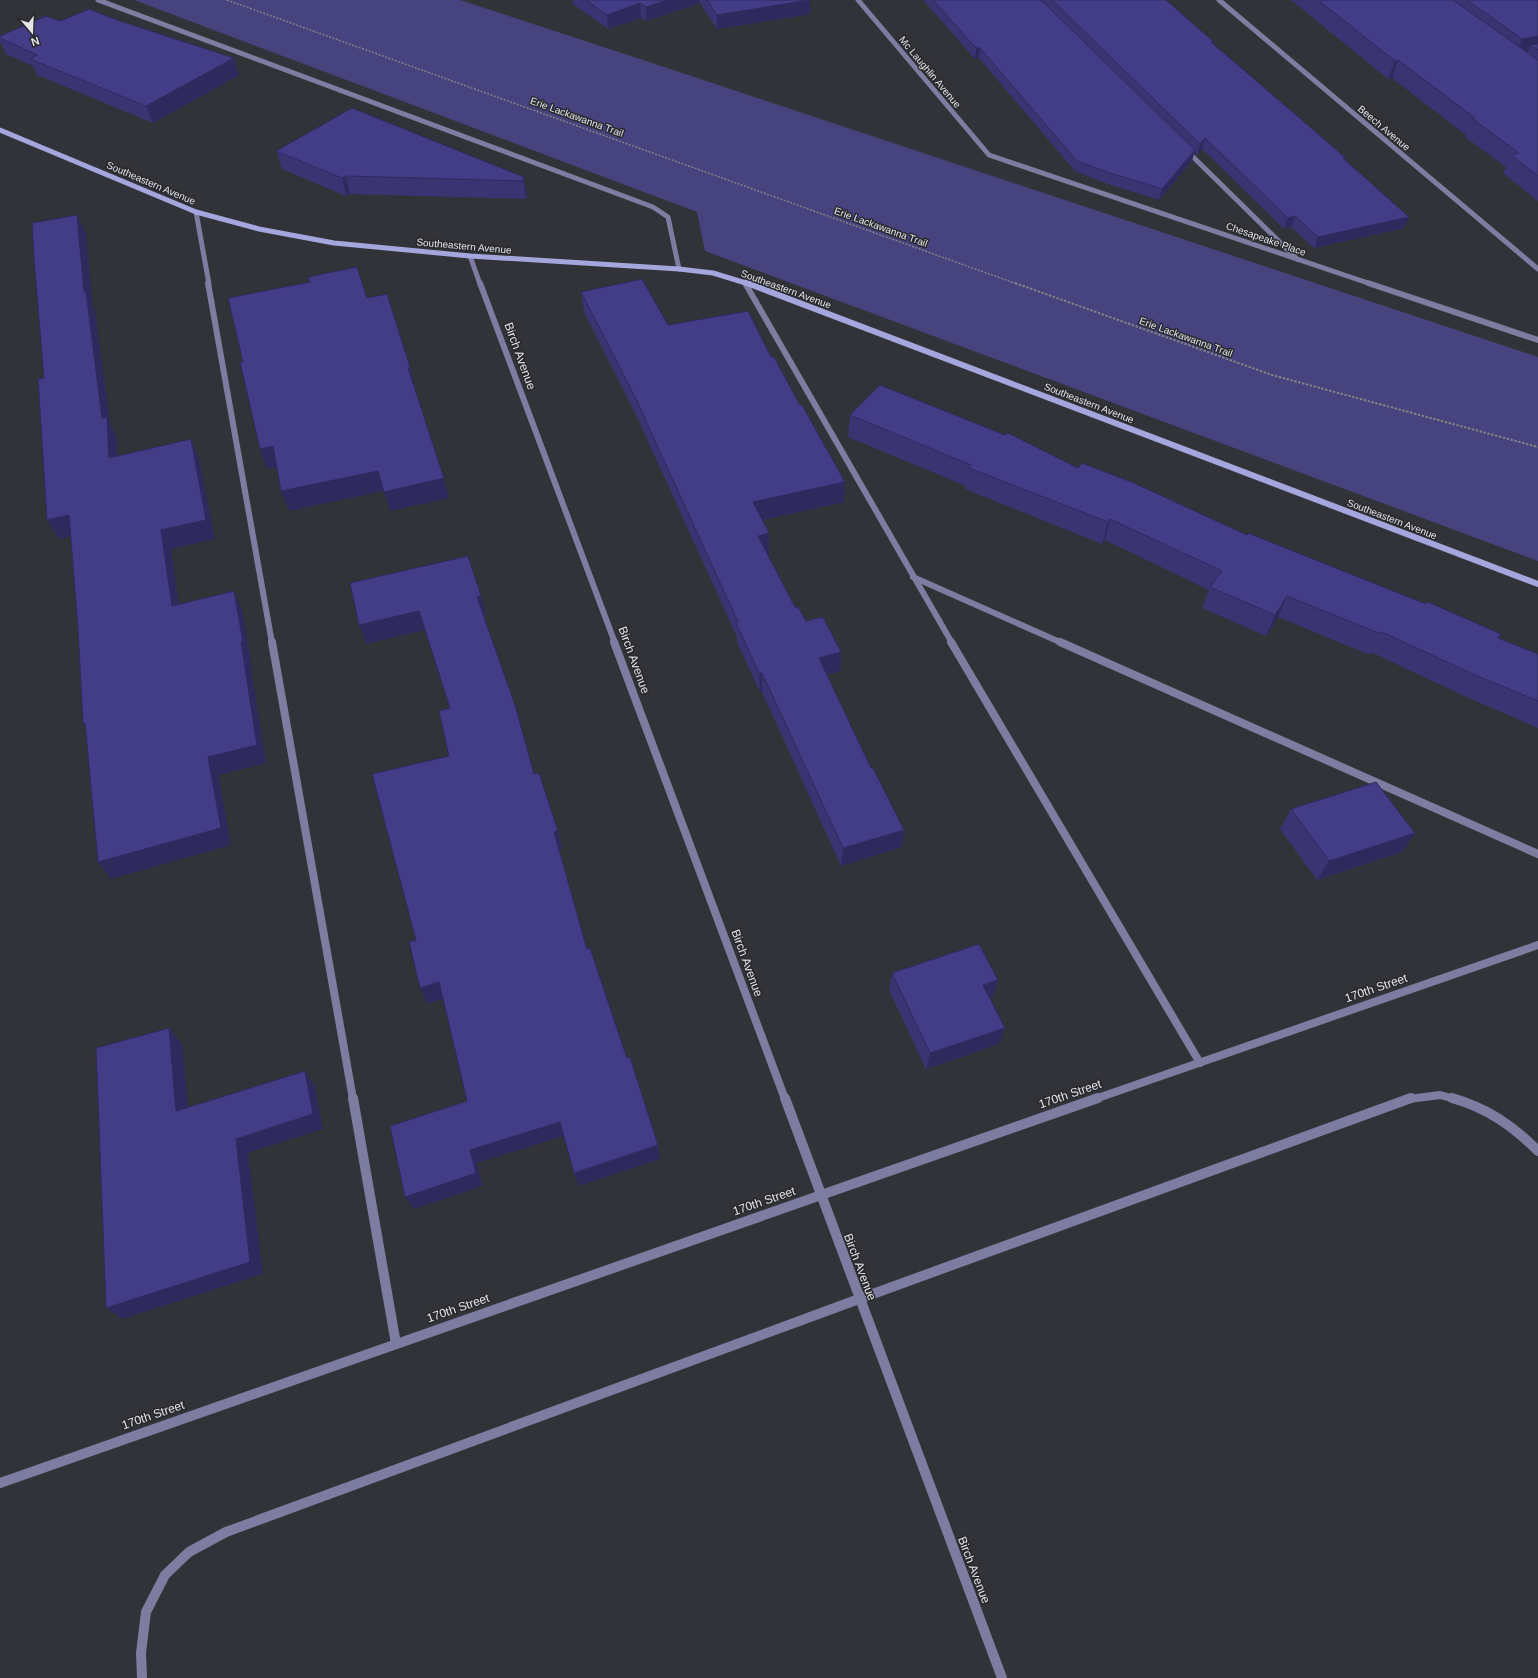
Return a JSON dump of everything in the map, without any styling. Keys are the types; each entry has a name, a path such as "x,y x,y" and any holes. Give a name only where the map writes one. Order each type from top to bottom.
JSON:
{"street":[{"path":"98,0 653,207 668,217 679,269"},
{"name":"Mc Laughlin Avenue","path":"858,0 988,155"},
{"name":"Beech Avenue","path":"1219,0 1538,269"},
{"name":"Southeastern Avenue","path":"0,130 196,212 259,229 334,242 470,256 679,269 713,273 746,282 1538,584"},
{"path":"1180,144 1297,259"},
{"name":"Chesapeake Place","path":"988,155 1538,340"},
{"path":"196,212 396,1344"},
{"name":"Birch Avenue","path":"470,256 820,1195 1002,1678"},
{"path":"746,282 913,577 1200,1063"},
{"path":"913,577 1538,854"},
{"name":"170th Street","path":"0,1483 820,1195 1538,946"},
{"path":"142,1678 141,1653 146,1612 165,1575 189,1552 226,1532 859,1299 1412,1098 1440,1095 1469,1103 1498,1117 1538,1151"}],"path":[{"name":"Erie Lackawanna Trail","path":"227,0 1265,372 1538,447"}],"shaded area":[{"path":"134,0 460,0 1538,357 1538,561 705,251 697,212"}],"building":[{"path":"586,0 667,0 646,7 640,3 607,15"},
{"path":"707,0 810,0 717,15"},
{"path":"933,0 1041,0 1195,150 1162,189 1077,161 980,48 976,48"},
{"path":"1052,0 1166,0 1214,42 1211,42 1346,158 1343,158 1409,217 1318,237 1295,216 1288,218 1205,138 1200,144"},
{"path":"1318,0 1453,0 1538,60 1538,176 1511,155 1519,153 1398,60 1395,61"},
{"path":"1467,0 1538,0 1538,36 1522,39"},
{"path":"89,9 117,20 234,58 146,106 30,59 37,55 0,38 0,36 46,16 60,21"},
{"path":"1538,44 1538,50 1531,45"},
{"path":"352,108 524,177 523,181 346,176 342,178 276,151"},
{"path":"77,215 84,292 86,292 102,418 107,417 109,458 191,439 206,520 161,530 172,606 234,591 243,642 241,642 257,745 208,757 221,828 98,862 85,723 83,724 78,628 69,515 47,520 38,379 44,378 32,223"},
{"path":"357,267 367,298 387,294 410,367 408,368 444,478 384,492 378,471 281,491 273,446 260,449 240,362 243,362 228,298 310,282 308,277"},
{"path":"642,279 668,325 748,311 771,357 774,357 845,482 753,502 769,533 758,536 795,607 798,607 806,621 823,617 841,652 819,658 871,768 873,768 904,830 843,848 762,673 759,673 736,623 738,622 635,397 581,292"},
{"path":"880,385 1005,435 1008,433 1078,468 1082,463 1134,483 1247,535 1248,533 1426,604 1428,602 1501,634 1498,638 1538,654 1538,701 1475,675 1382,632 1381,634 1287,596 1275,615 1210,587 1222,571 1110,519 1108,522 969,468 971,465 850,415"},
{"path":"468,556 481,596 477,597 516,708 534,774 539,773 558,831 554,832 587,949 590,948 627,1058 630,1057 658,1145 574,1173 560,1122 470,1150 476,1173 405,1197 390,1126 467,1101 439,982 420,988 409,942 416,940 372,774 449,756 439,711 450,708 419,611 359,625 350,583"},
{"path":"1376,782 1415,833 1329,861 1291,809"},
{"path":"979,944 998,980 983,985 1005,1028 930,1053 892,973"},
{"path":"169,1028 176,1111 305,1071 313,1114 236,1139 250,1262 106,1308 96,1048"}]}
